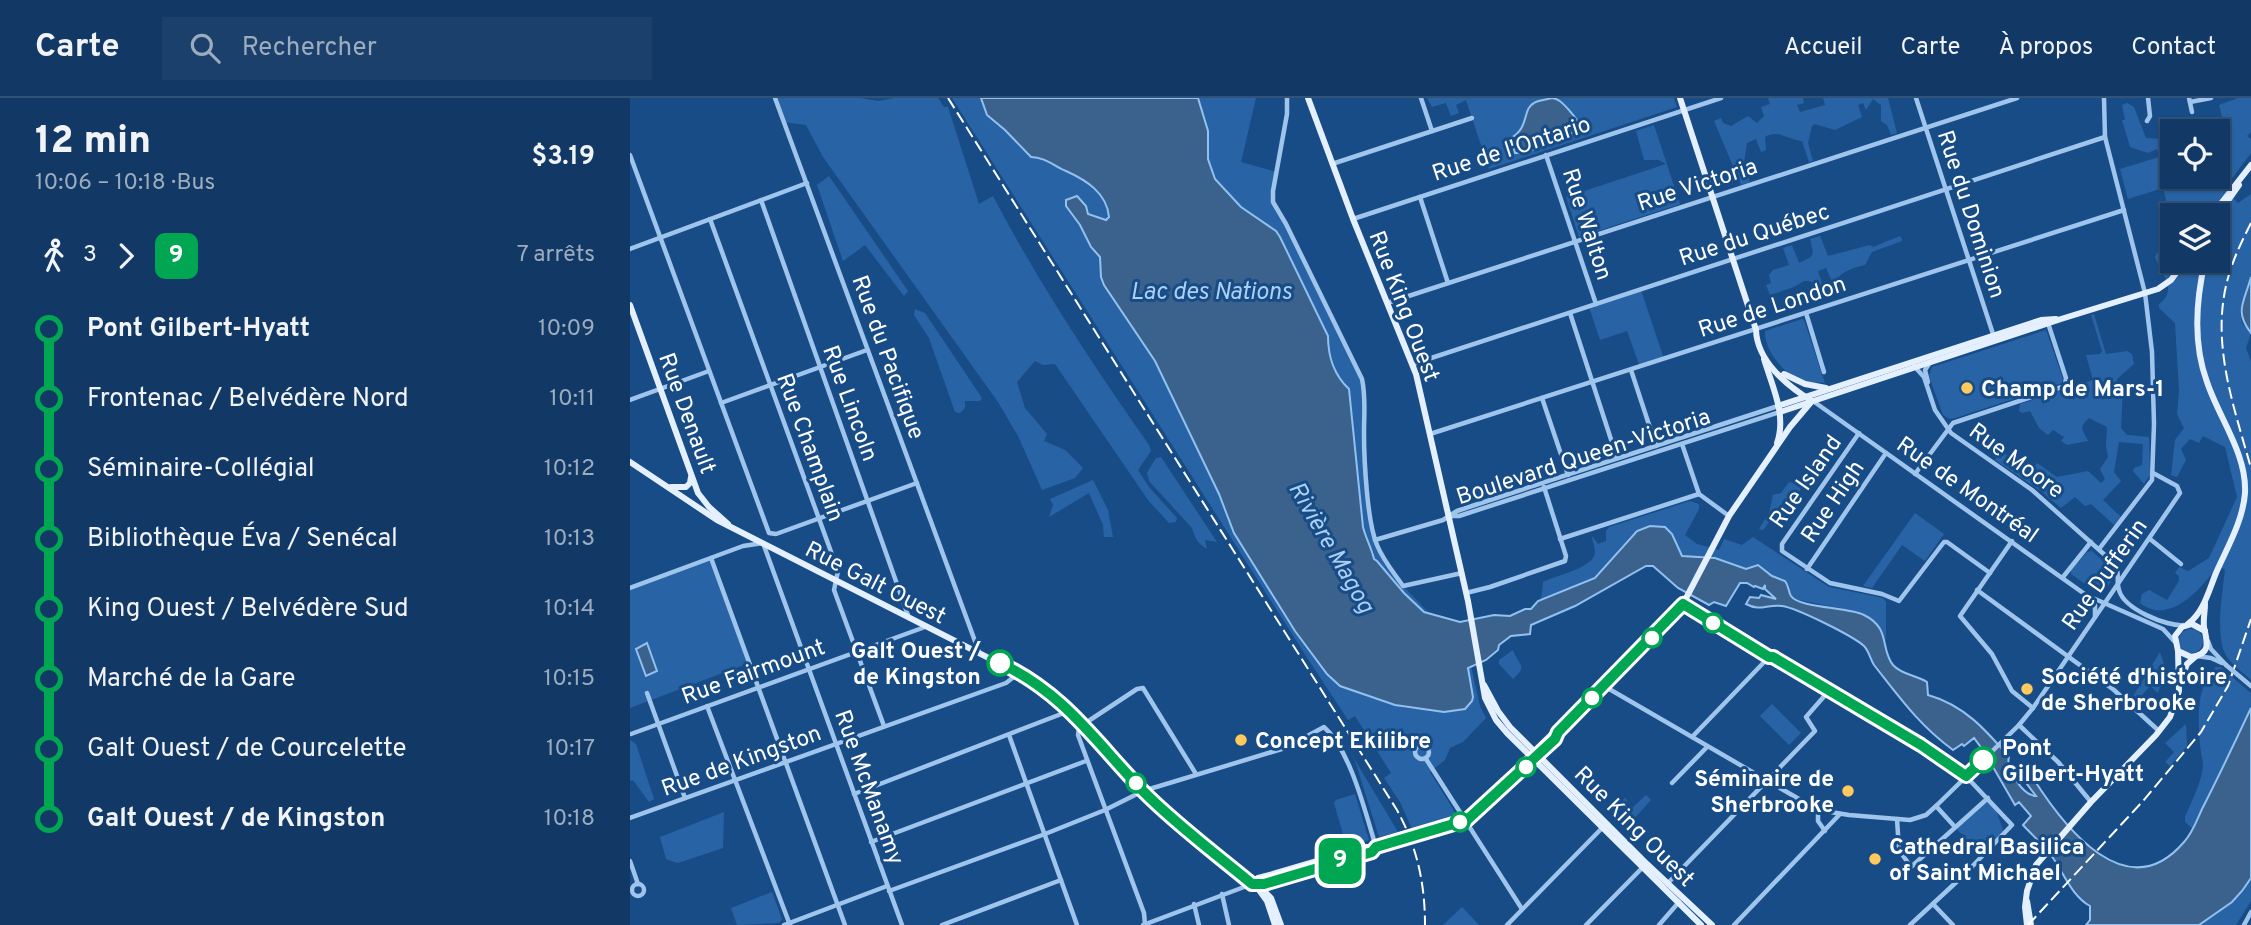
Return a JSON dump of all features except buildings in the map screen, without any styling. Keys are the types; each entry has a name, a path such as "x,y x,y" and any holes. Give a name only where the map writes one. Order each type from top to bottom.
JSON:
{"main road":[{"name":"Rue King Ouest","path":"1308,98 1353,219 1413,364 1471,614 1485,698 1496,720 1534,755 1644,866 1678,905 1701,925"},
{"path":"1680,98 1779,409 1781,431 1773,452"},
{"path":"2224,203 2249,168"},
{"name":"Boulevard Queen-Victoria","path":"1779,409 1800,399 1903,364 2145,293 2167,284 2176,273"},
{"path":"2180,682 2176,633 2196,617 2205,602 2238,522 2245,492 2239,456 2203,369 2197,322 2204,273"},
{"name":"Rue Denault","path":"630,305 702,499 728,524"},
{"path":"1756,330 1770,357 1800,399"},
{"name":"Boulevard Queen-Victoria","path":"1800,399 1812,401 1994,338"},
{"path":"1759,345 1772,368 1800,399 1812,401"},
{"path":"1784,374 1811,386 1838,386"},
{"path":"1790,427 1800,399"},
{"path":"1252,884 1266,876 1365,847 1376,847 1423,834 1464,821 1473,815 1534,755 1555,739 1558,732 1683,604 1729,516 1790,427 1812,401"},
{"name":"Rue Galt Ouest","path":"630,462 717,520 1020,673 1046,689 1083,724 1143,791 1252,884 1268,901 1275,925"},
{"path":"670,487 686,487 692,475"},
{"path":"2029,925 2025,907 2031,875 2044,854 2160,731 2174,711 2187,664 2204,652 2208,641 2204,631 2205,602"},
{"path":"2187,624 2196,624 2204,631"},
{"path":"2176,647 2186,656 2196,657"},
{"name":"Rue King Ouest","path":"1644,866 1712,925"},
{"name":"Rue Galt Ouest","path":"1252,884 1262,888 1271,898 1281,925"}],"street":[{"name":"Rue du Pacifique","path":"775,98 978,653"},
{"path":"1287,98 1287,114 1273,202 1362,379 1365,396 1365,449 1371,523 1375,540 1385,561 1403,586 1462,573"},
{"path":"1421,98 1432,131"},
{"name":"Rue de l'Ontario","path":"1353,219 1721,98"},
{"name":"Rue du Dominion","path":"1916,98 1994,338"},
{"name":"Rue Victoria","path":"1387,303 2017,98"},
{"path":"2099,549 2148,487 2153,473 2153,381 2145,293 2105,137 2104,98"},
{"path":"2147,121 2150,116 2148,98"},
{"path":"2192,112 2190,100 2211,98"},
{"path":"1332,164 1472,118"},
{"name":"Rue du Québec","path":"1413,364 2105,137"},
{"path":"630,155 771,534 917,484"},
{"name":"Rue Walton","path":"1546,155 1596,304"},
{"path":"630,248 807,183"},
{"path":"1420,197 1448,283"},
{"name":"Rue Lincoln","path":"761,200 909,618"},
{"name":"Rue de London","path":"1430,434 2124,210"},
{"name":"Rue Champlain","path":"710,219 838,571 834,590 884,726"},
{"path":"1570,313 1617,458"},
{"path":"1806,313 1824,372"},
{"path":"1915,474 1947,429 1957,421 2065,386 2066,378 2047,321"},
{"path":"721,403 867,350"},
{"path":"1928,389 1925,369 1931,362"},
{"path":"1903,364 1915,367"},
{"name":"Rue Moore","path":"1915,367 1924,377 1935,410 1947,429 1958,440 2032,490 2099,549 2117,567 2120,594 2128,604 2169,624 2187,624"},
{"path":"1631,370 1656,446"},
{"path":"630,400 709,371"},
{"path":"1542,398 1568,475"},
{"name":"Rue de Montréal","path":"1812,401 2086,594 2163,629 2171,636 2176,647"},
{"name":"Boulevard Queen-Victoria","path":"1375,540 1459,516 1544,486 1682,444 1779,409"},
{"name":"Boulevard Queen-Victoria","path":"1544,486 1617,458 1779,409"},
{"name":"Rue Island","path":"1807,569 1782,548 1782,544 1859,433"},
{"path":"1682,444 1699,494 1729,516"},
{"name":"Rue High","path":"1807,569 1886,453"},
{"name":"Rue Dufferin","path":"1966,776 2033,708 2180,491 2177,486 2153,473"},
{"path":"1466,593 1562,563 1566,556 1544,486"},
{"path":"1560,539 1699,494"},
{"path":"2150,539 2181,564"},
{"path":"2012,541 1961,612 1961,618 1992,654 2012,691 2033,708"},
{"path":"1807,569 1830,583 1882,594 1897,601 1901,600 1944,542 1990,573"},
{"path":"2063,577 2091,542"},
{"path":"630,588 751,543 763,543"},
{"name":"Rue McManamy","path":"763,543 902,925"},
{"path":"711,558 845,925"},
{"path":"1977,590 2114,690 2160,731"},
{"path":"2086,594 2095,606 2095,617"},
{"path":"1683,604 1769,657 1772,662 1828,692 1959,775 1966,776 2012,825 1984,856 1910,925"},
{"name":"Rue Fairmount","path":"631,734 925,627"},
{"path":"2208,641 2211,649 2226,665 2251,686"},
{"path":"1692,737 1769,657"},
{"path":"2196,657 2211,658 2226,665"},
{"name":"Rue de Kingston","path":"630,818 1006,683 1020,673"},
{"path":"1196,774 1140,687 1083,724 1077,735 1144,913 1144,925 1252,884"},
{"path":"1604,687 1818,810 1897,819 1921,817 1966,776"},
{"path":"1667,884 1815,731 1806,717 1828,692"},
{"path":"647,693 685,798"},
{"path":"707,706 787,924 1045,834 1105,810 1143,791 1285,748 1318,729 1326,728 1354,777 1376,847"},
{"path":"854,794 1069,711"},
{"path":"2019,725 2059,762 2091,802"},
{"path":"1009,735 1077,925"},
{"path":"1672,783 1707,747"},
{"path":"1426,759 1522,909"},
{"path":"871,842 1086,761"},
{"path":"1897,819 1899,850 1911,867 1988,799"},
{"path":"1936,806 1955,827"},
{"path":"1818,810 1818,821 1825,831"},
{"path":"1734,925 1840,814"},
{"path":"1507,925 1605,826"},
{"path":"630,860 638,884"},
{"path":"1586,925 1644,866"},
{"path":"942,925 1061,880"},
{"path":"1222,894 1229,925"},
{"path":"1659,925 1678,905 1679,894"},
{"path":"1194,904 1199,925"},
{"path":"1933,904 1953,925"},
{"path":"2244,925 2251,912"}],"shaded area":[{"path":"775,98 861,98 878,101 894,98 938,98 944,107 948,107 979,204 993,196 1067,323 1149,445 1151,451 1138,470 1149,487 1177,518 1176,522 1169,523 1148,500 1055,364 1043,365 1035,361 1017,382 1025,408 1047,434 1044,441 1065,450 1083,468 1075,478 1042,490 1018,436 998,402 823,157 806,125 784,122"},
{"path":"952,98 981,98 987,115 1031,157 1045,160 1081,179 1095,188 1104,201 1109,218 1106,220 1088,214 1076,196 1070,197 1066,206 1080,225 1090,247 1100,257 1104,285 1155,361 1219,494 1234,533 1295,631 1334,681 1341,686 1405,708 1453,711 1472,701 1467,668 1471,666 1480,706 1486,718 1463,742 1450,748 1445,760 1430,772 1456,814 1452,821 1413,831 1400,802 1384,778 1391,773 1355,716 1348,720 1306,656"},
{"path":"1198,98 1256,98 1241,162 1276,172 1273,202 1362,379 1371,523 1378,549 1403,586 1428,612 1417,607 1373,557 1374,553 1363,528 1350,393 1336,371 1328,336 1280,237 1241,207 1215,179 1208,159 1208,136"},
{"path":"1427,98 1674,98 1677,107 1489,169 1466,100 1456,105 1459,113 1451,116 1446,103 1432,107"},
{"path":"1768,98 1803,98 1804,103 1797,105 1800,112 1825,105 1823,98 1888,98 1897,133 1891,135 1887,125 1881,121 1881,105 1873,99 1866,110 1863,103 1858,105 1862,117 1835,130 1814,124 1812,126 1808,143 1813,161 1809,162 1802,141 1770,135 1765,137 1766,150 1761,152 1756,139 1747,143 1744,162 1750,182 1741,185 1714,121 1721,118 1723,123 1731,126 1748,116 1757,123 1764,116 1761,107 1770,104"},
{"path":"2238,98 2251,98 2251,132 2247,136 2251,139 2251,153 2230,181 2230,119 2222,119 2219,105"},
{"path":"2127,103 2134,107 2146,138 2160,139 2160,189 2128,199 2120,169 2159,157 2157,149 2148,153 2130,147 2122,120 2125,120 2122,105"},
{"path":"1654,125 1680,204 1579,237 1566,197 1666,164 1659,160 1644,160 1636,131"},
{"path":"829,176 908,291 904,296 865,245 843,261 817,185"},
{"path":"2163,189 2224,189 2238,203 2251,194 2251,277 2240,311 2242,323 2251,333 2246,348 2251,361 2251,680 2229,660 2223,648 2220,614 2225,569 2217,567 2193,594 2173,608 2151,609 2140,603 2142,594 2149,590 2167,600 2179,581 2179,576 2175,573 2179,567 2188,571 2209,558 2237,497 2225,447 2203,436 2199,443 2190,439 2181,449 2186,460 2177,477 2171,475 2175,440 2184,428 2177,414 2179,391 2175,323 2159,308 2168,288 2162,273 2230,273 2230,203 2167,203"},
{"path":"1820,236 1828,256 1870,245 1873,247 1900,236 1902,241 1872,252 1865,265 1846,271 1833,284 1826,268 1818,271 1824,289 1822,290 1810,281 1804,281 1770,295 1766,285 1771,283 1769,275 1773,270 1789,265 1783,248 1792,245 1799,263 1811,257 1813,252 1810,239"},
{"path":"2160,252 2160,268 2155,257"},
{"path":"1641,290 1664,359 1640,367 1627,331 1600,340 1589,307"},
{"path":"915,309 925,313 982,398 980,401 965,401 965,408 960,413 955,412 929,338 914,315"},
{"path":"2094,314 2106,354 2127,351 2132,354 2134,364 2117,379 2117,384 2123,389 2121,428 2127,435 2149,437 2150,475 2144,484 2133,471 2142,465 2143,444 2119,442 2114,472 2121,481 2103,500 2121,517 2114,525 2091,504 2085,506 2075,497 2061,508 1995,460 2000,452 2034,467 2037,463 2057,477 2088,471 2101,483 2105,479 2100,469 2108,457 2107,427 2089,418 2083,427 2088,441 2067,445 2061,441 2064,437 2053,430 2048,435 2039,428 2030,411 2019,411 2020,404 2093,380 2086,355 2100,354 2102,351 2091,315"},
{"path":"1802,319 1825,383 1809,383 1793,377 1779,364 1768,348 1765,331"},
{"path":"2046,330 2063,379 2062,383 1955,418 1950,419 1943,415 1929,376 1932,367"},
{"path":"1161,457 1217,542 1205,540 1207,549 1197,540 1192,528 1149,481 1147,473 1156,458"},
{"path":"1093,480 1108,510 1113,537 1104,537 1103,525 1089,493 1049,517 1053,505 1050,499"},
{"path":"1789,482 1797,484 1801,489 1798,494 1794,493 1788,512 1772,518 1763,530 1759,529 1769,513 1773,495 1781,493"},
{"path":"1690,501 1699,504 1699,509 1685,535 1697,544 1719,550 1724,539 1742,545 1753,537 1829,587 1883,598 1886,602 1886,641 1883,634 1854,611 1794,599 1783,579 1772,576 1761,567 1746,569 1723,560 1682,556 1665,527 1638,531 1595,578 1541,600 1543,582 1581,567 1593,558 1595,552 1592,536 1598,544 1606,541 1609,527"},
{"path":"1915,513 1944,534 1925,561 1902,545 1872,588 1863,586"},
{"path":"2092,551 2114,571 2114,578 2102,593 2096,592 2071,574 2071,570 2087,552"},
{"path":"711,558 749,663 630,708 630,588"},
{"path":"2191,629 2199,633 2203,641 2199,649 2191,653 2183,649 2179,641 2183,633"},
{"path":"1513,650 1521,668 1513,679 1499,664 1499,660"},
{"path":"2160,652 2166,670 2158,693 2150,686 2137,701 2132,698"},
{"path":"2216,667 2220,667 2251,693 2251,708 2192,828 2185,822 2185,817 2203,766 2199,734 2200,703 2209,674"},
{"path":"1772,704 1801,733 1789,745 1760,716"},
{"path":"2186,724 2187,746 2170,766 2165,762 2174,752 2165,743"},
{"path":"630,740 636,744 654,799 649,802 633,780 630,781"},
{"path":"1346,745 1398,832 1379,837 1355,761"},
{"path":"1355,794 1369,840 1347,848 1334,803"},
{"path":"1646,795 1651,800 1624,830 1620,826 1621,818 1629,813 1619,803 1625,798 1626,806 1632,808"},
{"path":"1988,798 1995,807 2004,833 1983,857 1955,827"},
{"path":"724,812 723,848 678,863 666,859 660,837"},
{"path":"2251,878 2251,901 2236,925 2199,925 2242,891"},
{"path":"772,892 782,919 779,923 737,925 731,908"},
{"path":"1462,907 1479,925 1443,925"}],"water":[{"name":"Lac des Nations","path":"981,98 1198,98 1208,131 1208,159 1215,179 1241,207 1276,231 1280,237 1328,336 1329,350 1336,371 1349,389 1363,527 1374,559 1424,612 1460,622 1494,615 1510,616 1531,609 1538,601 1595,578 1637,531 1650,526 1665,527 1672,534 1682,556 1715,558 1746,569 1758,565 1772,576 1785,581 1791,596 1796,600 1857,612 1872,620 1882,632 1893,665 1927,682 1928,695 1953,705 1983,728 2009,757 2012,774 2021,787 2036,796 2027,784 2033,778 2062,818 2099,854 2119,864 2141,867 2162,860 2189,835 2251,708 2251,878 2232,902 2199,925 2086,925 2090,920 2090,906 2073,891 2050,854 2023,825 2031,816 2019,802 2015,805 1994,765 1974,738 1953,750 1941,741 1901,700 1874,665 1864,646 1849,636 1789,608 1760,608 1746,604 1750,597 1759,598 1761,595 1776,599 1765,589 1765,585 1763,589 1740,583 1726,606 1714,602 1709,605 1678,588 1653,566 1646,566 1575,606 1531,625 1530,634 1511,636 1486,660 1468,668 1473,697 1465,709 1444,712 1395,705 1340,686 1327,674 1295,631 1234,533 1219,494 1155,361 1104,285 1100,257 1066,206 1066,200 1077,196 1086,206 1088,214 1106,220 1109,217 1100,194 1081,179 1045,160 1031,157 987,115"},
{"path":"1552,98 1561,102 1575,117 1578,124 1575,130 1551,144 1515,153 1511,138 1521,129 1530,106"},
{"path":"2251,277 2251,333 2243,319 2242,307"},
{"path":"647,643 657,671 646,676 636,649"}],"railway":[{"path":"948,98 1397,810 1410,838 1418,866 1425,925"},
{"path":"2251,223 2228,278 2222,326 2226,374 2251,468"},
{"path":"2028,925 2143,801 2201,732 2228,686 2251,619"}],"bus line":[{"name":"9","path":"1000,663 1046,689 1080,720 1143,791 1252,884 1264,884 1372,852 1376,847 1470,818 1555,739 1558,732 1683,604 1921,745 1966,776 1983,760"}],"place":[{"name":"Champ de Mars-1","path":"1967,388"},
{"name":"Galt Ouest / de Kingston","path":"1000,663"},
{"name":"Société d'histoire de Sherbrooke","path":"2027,689"},
{"name":"Concept Ekilibre","path":"1241,740"},
{"name":"Pont Gilbert-Hyatt","path":"1983,760"},
{"name":"Séminaire de Sherbrooke","path":"1848,791"},
{"name":"Cathedral Basilica of Saint Michael","path":"1875,859"}],"water label":[{"name":"Rivière Magog","path":"1332,547"}]}
